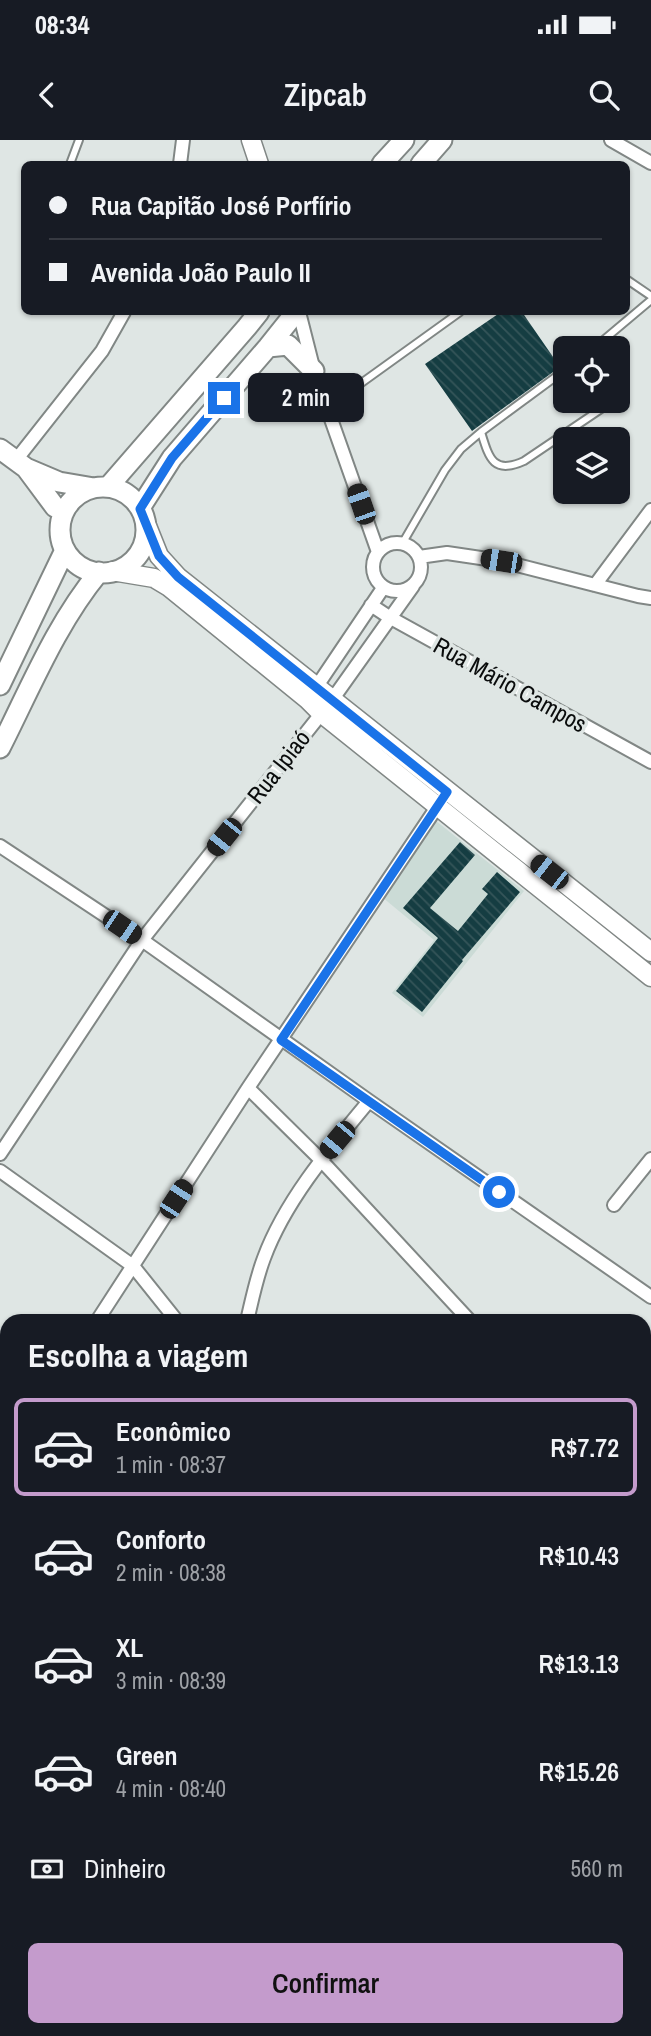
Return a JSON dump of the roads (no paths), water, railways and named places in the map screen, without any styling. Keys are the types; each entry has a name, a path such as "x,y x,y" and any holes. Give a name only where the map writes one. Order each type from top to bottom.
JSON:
{"main road":[{"path":"251,140 258,161"},
{"path":"385,161 404,140"},
{"path":"424,161 442,140"},
{"path":"257,315 164,420 135,458 101,488 82,493 72,501 64,512 61,538 65,550 85,569 154,578 169,587 312,693"},
{"path":"0,748 52,645 83,591 105,572 123,568 139,553 146,532 143,515 172,458 295,315"},
{"path":"268,347 288,345 314,371"},
{"path":"164,420 182,423 189,439"},
{"path":"14,459 60,482 121,491 132,498 143,515 159,556 178,577 327,707 442,799 651,977"},
{"path":"14,459 55,507 64,512"},
{"path":"0,685 65,550"},
{"path":"27,630 52,645"},
{"path":"442,799 651,952"}],"street":[{"path":"180,161 183,140"},
{"path":"611,140 651,163"},
{"path":"14,459 102,351 122,315"},
{"path":"299,315 314,371 377,552 372,567 377,582 398,592 413,586"},
{"path":"595,584 651,510"},
{"path":"377,552 389,544 402,544 409,546 419,557 447,553 501,561 651,598"},
{"name":"Rua Ipiaó","path":"0,1154 142,940 327,707 413,586 421,572 419,557"},
{"path":"312,693 383,587"},
{"name":"Rua Mário Campos","path":"371,605 651,762"},
{"path":"102,1314 248,1087 442,799"},
{"path":"0,846 142,940 651,1297"},
{"path":"248,1087 320,1159 464,1314"},
{"path":"249,1314 263,1259 275,1232 320,1159 369,1101"},
{"path":"614,1205 651,1159"},
{"path":"0,1171 133,1266 171,1314"}],"lane":[{"path":"71,161 79,140"},
{"path":"608,336 651,298 630,282"},
{"path":"328,407 456,315"},
{"path":"402,544 444,470 461,449 553,379"},
{"path":"481,432 490,458 496,465 513,466 595,413"}]}
